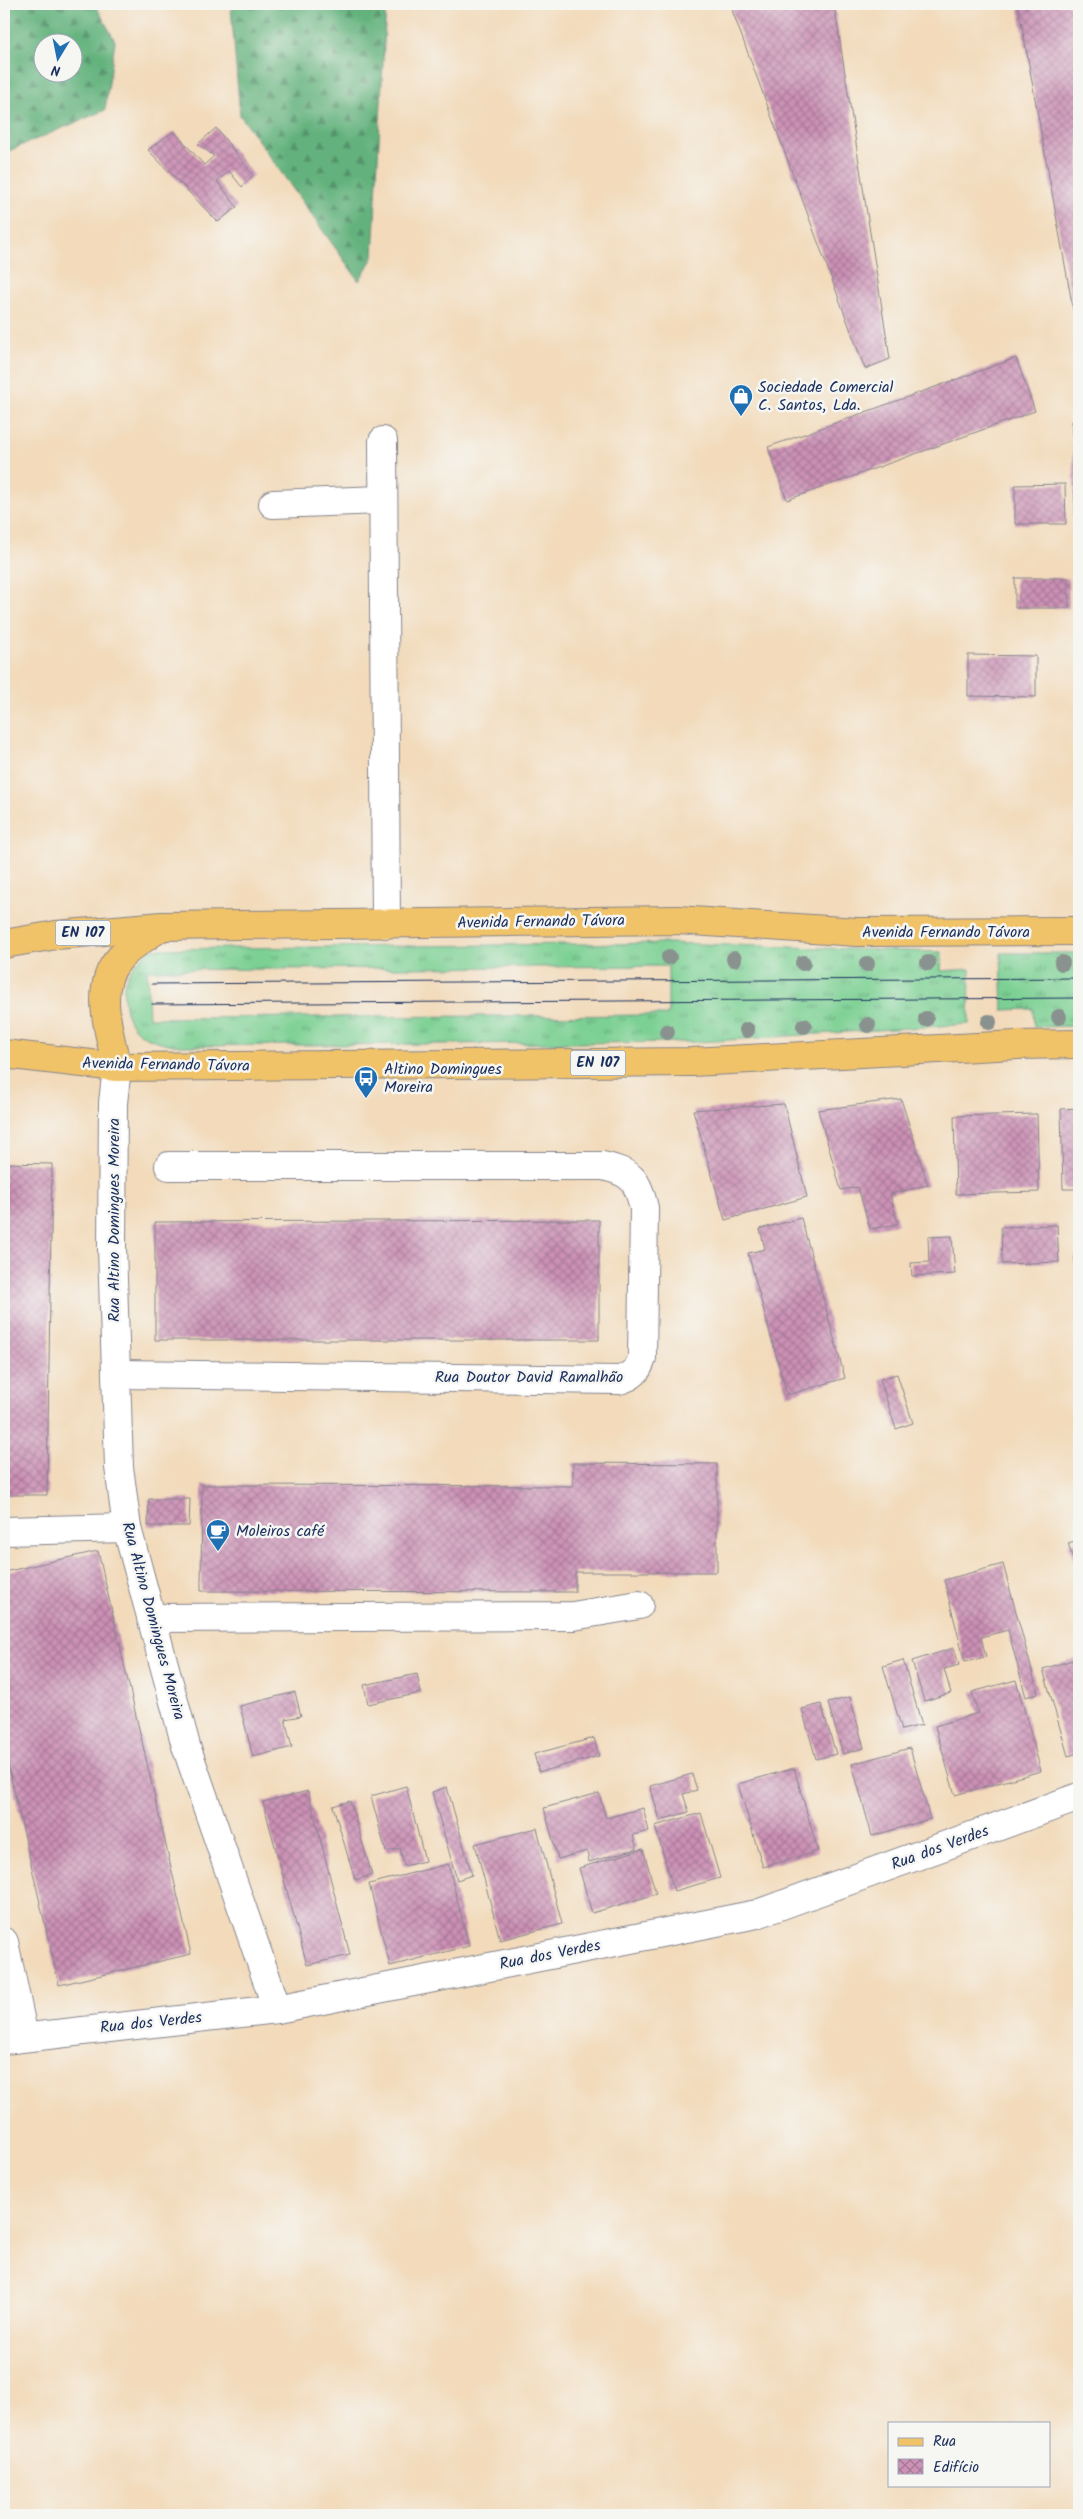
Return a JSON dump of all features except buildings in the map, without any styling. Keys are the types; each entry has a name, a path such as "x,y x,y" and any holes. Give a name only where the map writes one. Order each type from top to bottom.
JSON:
{"main road":[{"name":"Avenida Fernando Távora","path":"4,944 56,935 162,926 678,920 857,932 1079,931"},
{"path":"117,1067 108,1026 106,1001 108,977 118,959 162,926"},
{"name":"Avenida Fernando Távora","path":"4,1054 54,1062 117,1067 692,1062 1016,1045 1079,1044"}],"street":[{"path":"383,441 386,924"},
{"path":"273,504 382,500"},
{"name":"Rua Altino Domingues Moreira","path":"117,1067 113,1103 112,1247 119,1467 126,1528 186,1746 277,2009"},
{"name":"Rua Doutor David Ramalhão","path":"116,1374 619,1380 631,1377 639,1367 642,1358 644,1208 639,1186 625,1172 603,1166 169,1166"},
{"path":"4,1531 126,1528"},
{"path":"151,1618 573,1616 639,1605"},
{"name":"Rua dos Verdes","path":"14,2039 277,2009 757,1914 1079,1798"},
{"path":"4,1942 14,2039"}],"green space":[{"path":"4,4 95,4 115,41 105,110 4,153"},
{"path":"233,4 386,4 373,257 359,281 240,115 231,7"},
{"path":"669,943 942,952 941,971 970,969 969,1024 698,1042 181,1046 158,1042 141,1034 129,1020 126,1010 124,985 126,978 134,965 152,949","holes":["668,966 668,1015 149,1018 147,970"]},
{"path":"1001,953 1079,953 1079,1026 1034,1027 1033,1009 1003,1010"}],"tram line":[{"path":"152,984 1079,978"},
{"path":"152,1004 1079,998"}],"place":[{"name":"Sociedade Comercial C. Santos, Lda.","path":"741,417"},
{"name":"Altino Domingues Moreira","path":"366,1099"},
{"name":"Moleiros café","path":"218,1552"}]}
